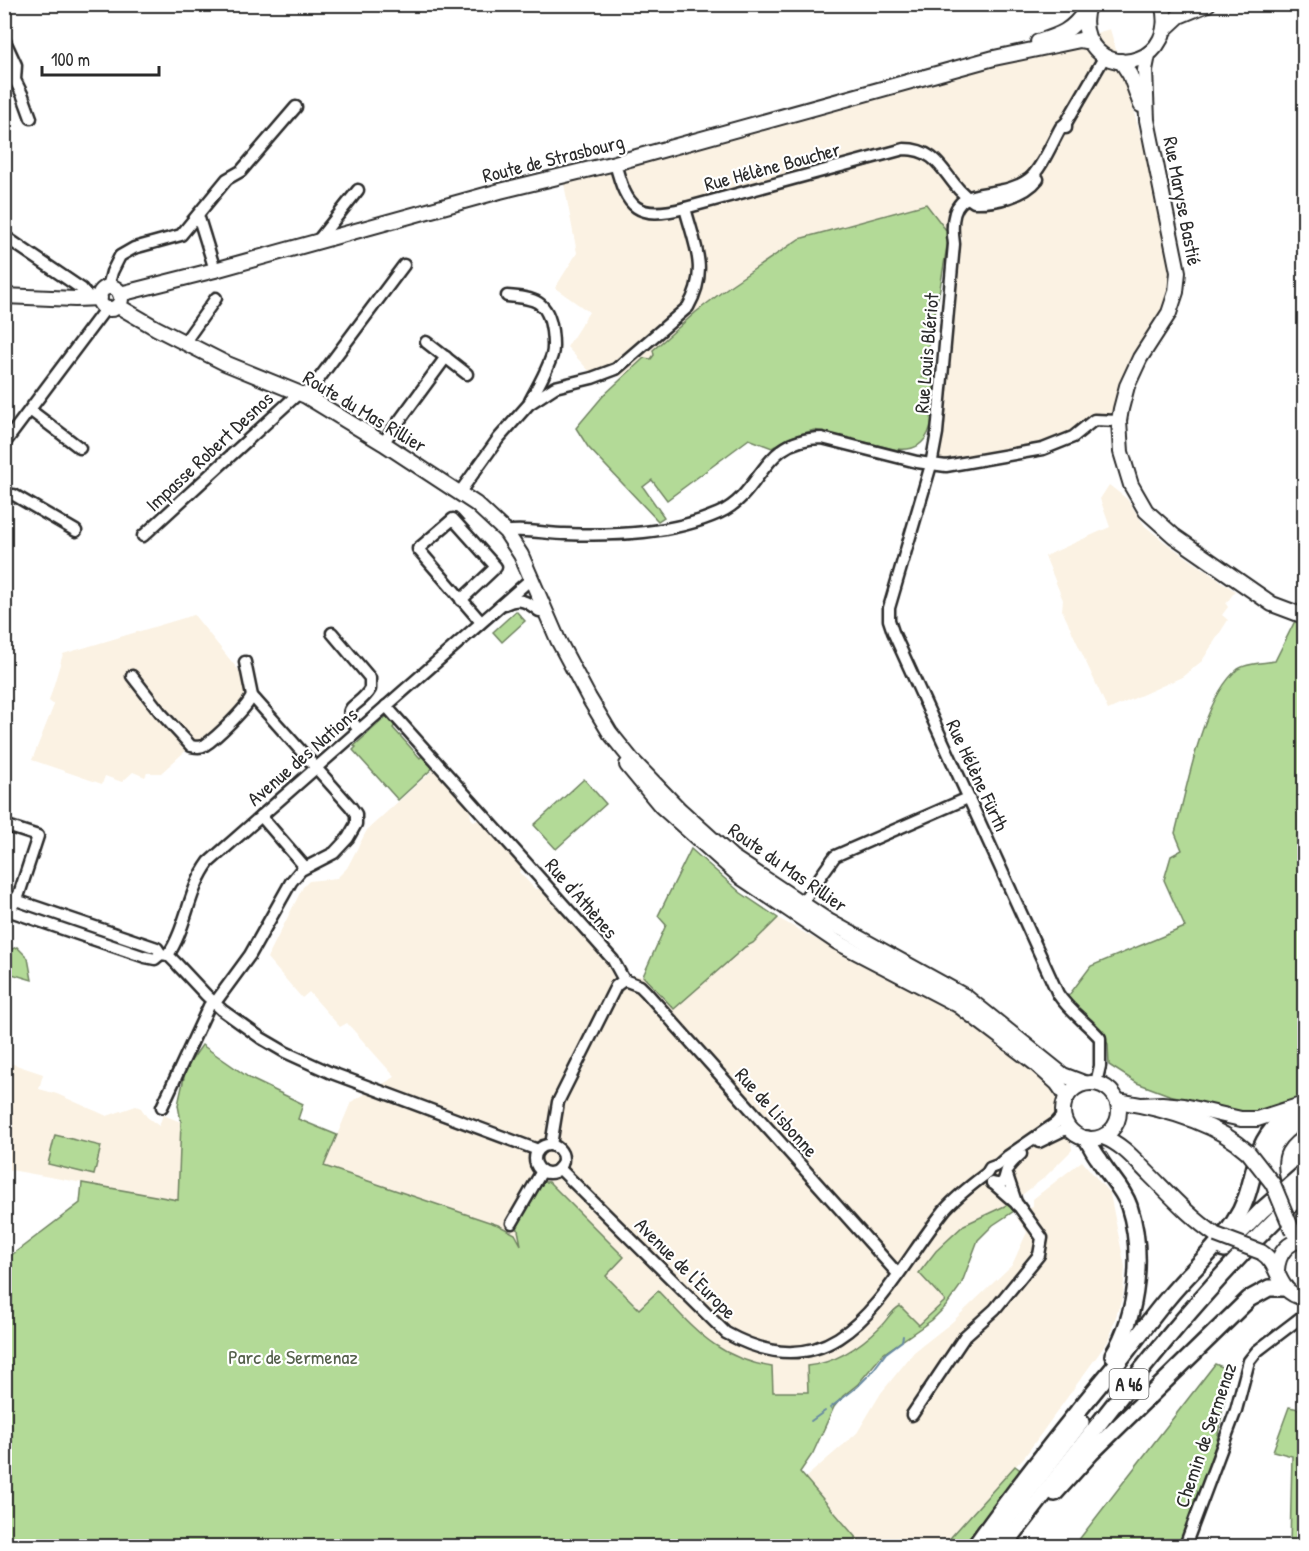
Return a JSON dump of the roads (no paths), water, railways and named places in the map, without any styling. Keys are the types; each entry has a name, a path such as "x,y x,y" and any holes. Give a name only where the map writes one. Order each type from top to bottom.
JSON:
{"highway":[{"path":"975,1546 1013,1492 1088,1396 1114,1367 1167,1298 1234,1222 1245,1198 1261,1144 1277,1122 1301,1111"},
{"path":"1087,1139 1098,1159 1122,1191 1129,1206 1134,1228 1136,1276 1134,1301 1121,1343 1088,1396"},
{"name":"A 46","path":"987,1546 1095,1403 1174,1305 1246,1227 1305,1173"},
{"name":"A 46","path":"1004,1546 1179,1323 1234,1260 1305,1192"},
{"path":"1029,1514 1059,1490 1091,1453 1249,1299 1269,1288 1288,1291"}],"main road":[{"path":"1088,7 1085,21 1091,42 1105,56 1130,61 1148,55 1156,48 1165,29 1166,16 1162,4"},
{"path":"1165,29 1183,13 1208,4"},
{"name":"Route de Strasbourg","path":"994,58 1069,30 1088,7"},
{"name":"Route de Strasbourg","path":"4,296 107,298 316,243 500,191 615,163 994,58 1080,40 1091,42"},
{"name":"Rue Maryse Bastié","path":"1147,120 1145,70 1148,55"},
{"name":"Rue Maryse Bastié","path":"1121,61 1132,80 1147,120 1178,272 1176,292 1169,313 1140,358 1127,386 1119,421 1121,452 1131,485 1146,511 1174,536 1272,604 1305,616"},
{"name":"Route du Mas Rillier","path":"107,298 184,343 225,363 302,394 460,492 487,513 509,537 558,640 610,733 631,759 680,810 732,857 798,908 837,942 958,1005 1036,1064 1057,1083 1066,1097"},
{"name":"Route du Mas Rillier","path":"529,580 539,611 574,684 597,724 661,806 721,861 742,878 830,922 966,997 1063,1075 1090,1083"},
{"path":"1103,1137 1115,1126 1119,1109 1118,1101 1110,1089 1090,1083 1077,1086 1066,1097 1063,1106 1066,1121 1080,1137 1087,1139 1103,1137 1115,1141 1202,1225 1216,1234 1267,1256 1288,1291 1305,1298"},
{"path":"1118,1101 1142,1105 1210,1128 1231,1138 1248,1152 1273,1184 1300,1236 1280,1255 1277,1270"},
{"path":"1142,1105 1184,1106 1241,1119 1257,1119 1301,1111"},
{"path":"1273,1184 1269,1162 1270,1153 1301,1111"}],"street":[{"path":"4,39 16,65 15,80 31,118"},
{"path":"956,209 960,202 974,198 1019,194 1033,184 1065,131 1066,123 1105,56"},
{"path":"4,444 30,411 107,298 116,262 126,251 181,235 227,179 241,171 296,107"},
{"name":"Rue Hélène Boucher","path":"615,163 621,187 628,199 646,213 655,214 904,149 916,149 928,153 953,183"},
{"path":"953,183 974,198"},
{"name":"Rue Louis Blériot","path":"931,465 937,433 954,244 952,232 956,209 953,183"},
{"path":"316,243 358,190"},
{"path":"460,492 504,432 529,404 555,387 592,378 616,369 688,307 699,279 699,263 685,208"},
{"path":"198,215 215,270"},
{"path":"4,236 82,289 107,298"},
{"name":"Impasse Robert Desnos","path":"143,536 302,394 404,266"},
{"path":"507,296 528,298 538,302 545,308 550,318 553,352 529,404"},
{"path":"184,343 216,297"},
{"path":"426,342 467,374"},
{"path":"383,443 446,357"},
{"path":"30,411 80,448"},
{"path":"509,537 637,533 691,523 718,514 732,506 745,495 771,458 794,442 808,438 822,438 931,465 946,466 1042,449 1060,444 1073,437 1094,420 1119,421"},
{"name":"Rue Hélène Fürth","path":"931,465 889,608 889,620 1058,994 1067,1008 1100,1038 1100,1058 1090,1083"},
{"path":"4,495 14,495 76,531"},
{"path":"461,600 496,567 453,519 418,549 461,600 480,622"},
{"name":"Avenue des Nations","path":"165,955 176,943 200,874 219,852 529,580"},
{"name":"Avenue des Nations","path":"497,609 518,599 539,611"},
{"path":"332,633 369,678 370,690 350,710 348,715 359,730"},
{"path":"162,1107 209,1006 250,955 291,882 305,867 334,853 348,838 356,824 356,814 317,767 252,696 245,662"},
{"path":"132,676 191,746 197,747 203,746 229,723 246,707 252,696"},
{"name":"Rue d'Athènes","path":"386,706 613,960 624,980"},
{"path":"798,908 835,856 968,798"},
{"path":"261,816 305,867"},
{"path":"4,825 38,837 19,894 10,898"},
{"path":"10,898 8,910 145,957 155,959 165,955"},
{"path":"10,898 157,948 214,1002 261,1038 301,1060 538,1150"},
{"path":"551,1145 558,1102 616,986 624,980"},
{"name":"Rue de Lisbonne","path":"624,980 640,986 646,992 898,1274"},
{"path":"990,1180 1004,1182 1004,1171 1013,1162 1066,1121"},
{"path":"551,1145 560,1150 562,1164 551,1172 542,1171 536,1164 536,1155 538,1150 544,1146 551,1145"},
{"name":"Avenue de l'Europe","path":"559,1168 726,1333 742,1342 770,1350 789,1352 810,1349 834,1341 847,1333 870,1312 956,1198 990,1180"},
{"path":"912,1415 965,1336 994,1309 1039,1256 1042,1238 1018,1205 990,1180 990,1168 1004,1171"},
{"path":"512,1223 542,1171"},
{"path":"1004,1171 1018,1205"},
{"path":"1288,1291 1299,1304 1301,1318"},
{"name":"Chemin de Sermenaz","path":"1185,1546 1236,1410 1249,1361 1265,1345 1301,1318"}],"waterway":[{"path":"830,1408 857,1387 886,1353 902,1341 903,1336"},
{"path":"811,1421 825,1411"}],"park label":[{"name":"Parc de Sermenaz","path":"293,1356"}]}
